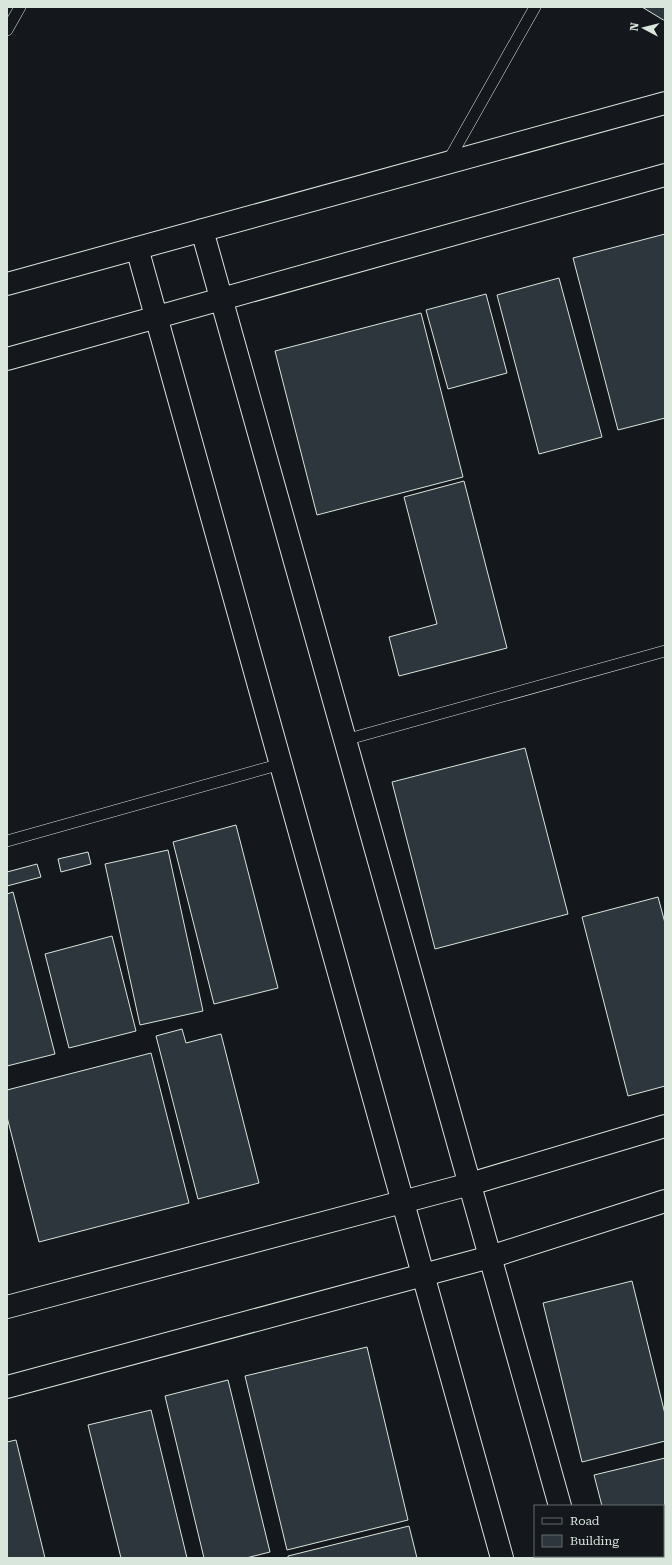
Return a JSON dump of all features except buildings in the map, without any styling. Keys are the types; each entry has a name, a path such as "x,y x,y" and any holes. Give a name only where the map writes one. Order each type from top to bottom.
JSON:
{"street":[{"path":"7,284 665,103"},
{"path":"7,359 665,175"},
{"path":"202,230 560,1505"},
{"path":"136,248 502,1558"},
{"path":"7,1307 403,1203 665,1126"},
{"path":"7,1387 490,1257 665,1201"}],"lane":[{"path":"7,30 20,7"},
{"path":"446,163 535,7"},
{"path":"345,740 665,651"},
{"path":"7,841 281,764"}]}
